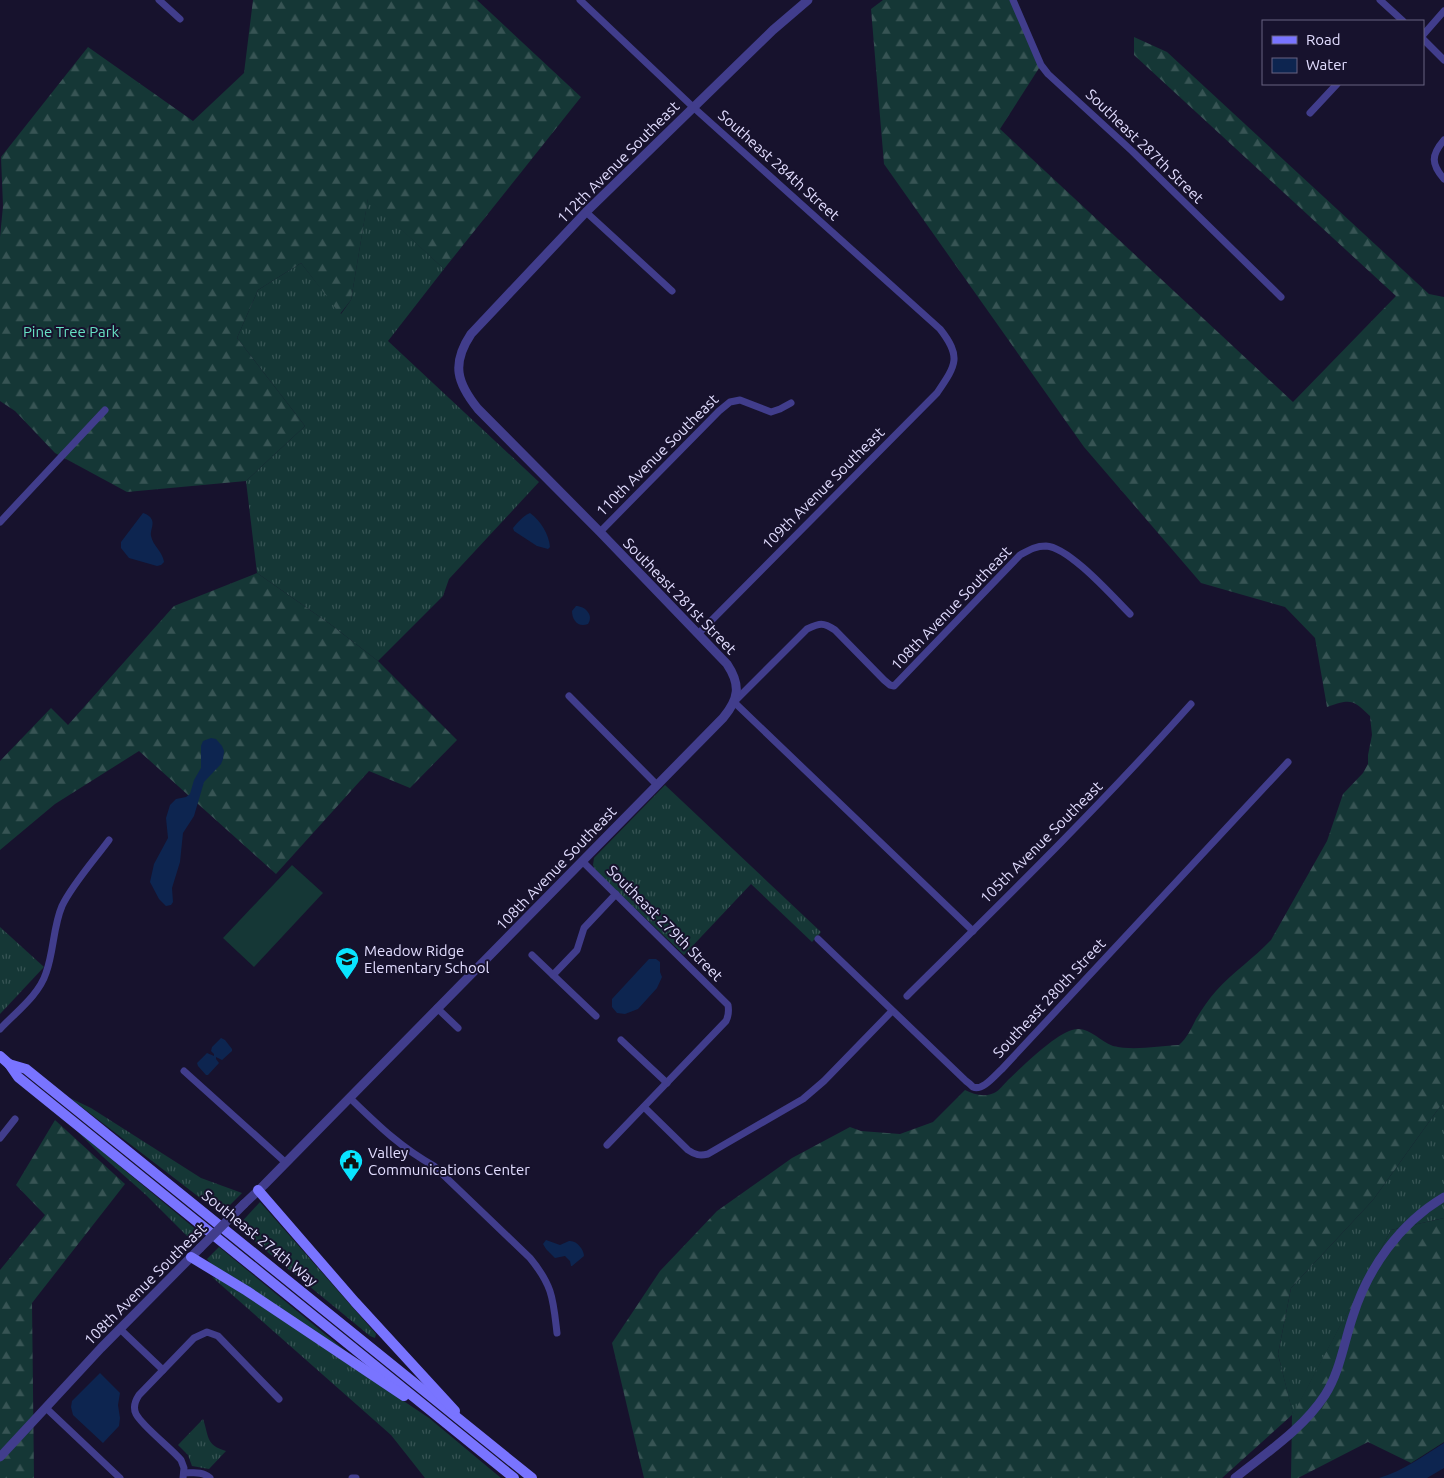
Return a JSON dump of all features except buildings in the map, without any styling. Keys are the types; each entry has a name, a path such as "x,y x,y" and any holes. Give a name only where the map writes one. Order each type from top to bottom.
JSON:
{"main road":[{"name":"Southeast 274th Way","path":"0,1056 9,1064 18,1078 454,1429"},
{"name":"Southeast 274th Way","path":"9,1064 26,1069 488,1443"},
{"path":"258,1190 367,1315 458,1413 488,1443 532,1478"},
{"path":"191,1258 247,1290 454,1429 514,1478"}],"street":[{"path":"159,0 180,19"},
{"name":"Southeast 284th Street","path":"580,0 693,107 940,329 949,341 955,354"},
{"name":"112th Avenue Southeast","path":"461,355 466,342 477,327 586,212 806,0"},
{"name":"Southeast 287th Street","path":"1013,0 1041,65 1048,74 1132,151 1281,297"},
{"path":"1380,0 1399,20"},
{"path":"1424,36 1444,11"},
{"path":"1424,38 1444,60"},
{"path":"1310,113 1336,85"},
{"path":"1444,140 1434,152 1433,159 1444,179"},
{"path":"586,212 672,291"},
{"name":"109th Avenue Southeast","path":"698,634 936,393 948,377 955,354"},
{"name":"Southeast 281st Street","path":"461,355 459,375 462,388 469,398 727,664 736,683 737,691 734,702"},
{"name":"110th Avenue Southeast","path":"600,532 730,402 740,400 771,412 791,403"},
{"path":"0,522 105,410"},
{"name":"108th Avenue Southeast","path":"0,1457 120,1329 723,718 734,702 807,629 819,624 828,625 884,680 894,686 1020,555 1033,547 1048,546 1072,558 1130,614"},
{"path":"569,696 657,784"},
{"path":"734,702 974,931"},
{"name":"105th Avenue Southeast","path":"908,996 1134,768 1191,704"},
{"name":"Southeast 280th Street","path":"818,939 966,1081 974,1087 985,1085 1288,762"},
{"path":"0,1029 42,983 46,973 53,935 63,904 109,840"},
{"name":"Southeast 279th Street","path":"582,860 728,1004 729,1016 726,1021 666,1084"},
{"path":"553,976 577,950 584,928 616,894"},
{"path":"532,956 596,1016"},
{"path":"437,1008 458,1028"},
{"path":"644,1107 688,1150 701,1156 708,1154 803,1099 824,1081 892,1011"},
{"path":"607,1145 666,1084 621,1040"},
{"path":"184,1071 286,1162"},
{"path":"350,1098 393,1140 434,1166 530,1258 541,1271 548,1284 557,1333"},
{"path":"0,1138 15,1119"},
{"path":"1235,1478 1294,1429 1325,1396 1338,1368 1358,1303 1366,1283 1378,1262 1396,1238 1413,1221 1444,1197"},
{"path":"120,1329 162,1370"},
{"path":"210,1478 200,1473 183,1475 184,1466 181,1460 140,1420 135,1412 135,1403 139,1395 194,1338 206,1332 218,1336 279,1399"},
{"path":"46,1408 120,1478"}],"green space":[{"name":"Pine Tree Park","path":"253,0 477,0 581,97 444,269 368,199 351,300 340,314 301,263 258,290 237,338 305,426 246,481 127,492 55,453 15,411 0,401 0,237 3,206 1,157 88,47 193,121 244,73"},
{"path":"883,0 1011,0 1041,65 1000,129 1293,402 1396,296 1134,55 1134,37 1167,52 1429,294 1444,297 1444,1101 1373,1200 1291,1288 1278,1354 1293,1414 1391,1230 1444,1218 1444,1442 1411,1463 1368,1442 1298,1478 1291,1478 1292,1415 1222,1478 644,1478 612,1343 660,1271 717,1211 792,1158 850,1127 861,1131 900,1134 933,1122 965,1090 982,1095 994,1093 1021,1067 1056,1038 1072,1030 1083,1030 1113,1046 1137,1048 1179,1045 1187,1036 1216,991 1271,940 1327,841 1343,794 1363,773 1368,764 1372,735 1370,716 1359,706 1351,702 1327,707 1315,638 1285,607 1201,583 1084,447 884,164 871,9"},
{"path":"368,198 444,269 388,341 539,482 449,579 443,596 378,661 330,624 257,573 246,481 305,426 237,338 258,290 301,263 341,314 351,300"},
{"path":"257,573 330,624 378,661 457,740 410,788 369,771 276,874 139,751 55,804 0,850 0,761 51,708 68,725 174,606"},
{"path":"665,785 821,932 812,942 751,884 684,955 595,870 593,865 594,858"},
{"path":"292,865 323,893 254,967 223,938"},
{"path":"0,927 44,967 0,1014"},
{"path":"70,1098 91,1108 201,1178 242,1193 221,1214"},
{"path":"1444,1101 1444,1218 1391,1230 1293,1415 1278,1354 1291,1288 1373,1200"},
{"path":"55,1120 125,1184 32,1303 34,1478 0,1478 0,1270 45,1215 16,1185"},
{"path":"74,1128 199,1232 193,1242 146,1195"},
{"path":"260,1202 376,1334 375,1338 370,1336 237,1227"},
{"path":"219,1247 353,1357 213,1266 207,1259"},
{"path":"212,1277 223,1280 429,1418 501,1478 425,1478 391,1435"},
{"path":"203,1419 211,1442 219,1449 226,1451 209,1469 192,1466 188,1455 178,1445"}],"water":[{"path":"143,513 152,520 151,536 163,558 164,562 161,565 157,566 129,558 121,548 121,542"},
{"path":"530,513 538,520 546,533 550,547 548,549 537,546 514,531 513,528 523,517"},
{"path":"576,606 588,612 590,621 588,624 581,625 574,620 572,611"},
{"path":"211,738 216,739 222,746 224,751 223,759 221,764 204,782 194,816 183,833 180,862 172,888 173,902 171,905 166,906 159,899 150,882 154,864 168,838 166,818 170,805 176,799 190,794 194,780 201,768 201,746 203,741"},
{"path":"649,959 656,959 660,962 662,977 657,988 638,1009 625,1014 617,1013 612,1007 612,999"},
{"path":"221,1038 225,1040 232,1051 222,1060 216,1057 219,1063 206,1075 197,1063 207,1053 214,1056 211,1051 212,1047"},
{"path":"546,1240 560,1245 569,1241 575,1242 581,1248 584,1256 571,1266 570,1261 565,1256 555,1258 546,1249 543,1244"},
{"path":"100,1373 120,1393 118,1405 119,1426 103,1443 73,1415 71,1407 72,1401"},
{"path":"1444,1443 1444,1468 1427,1478 1379,1478 1405,1467"}],"place":[{"name":"Meadow Ridge Elementary School","path":"347,980"},
{"name":"Valley Communications Center","path":"351,1182"}]}
